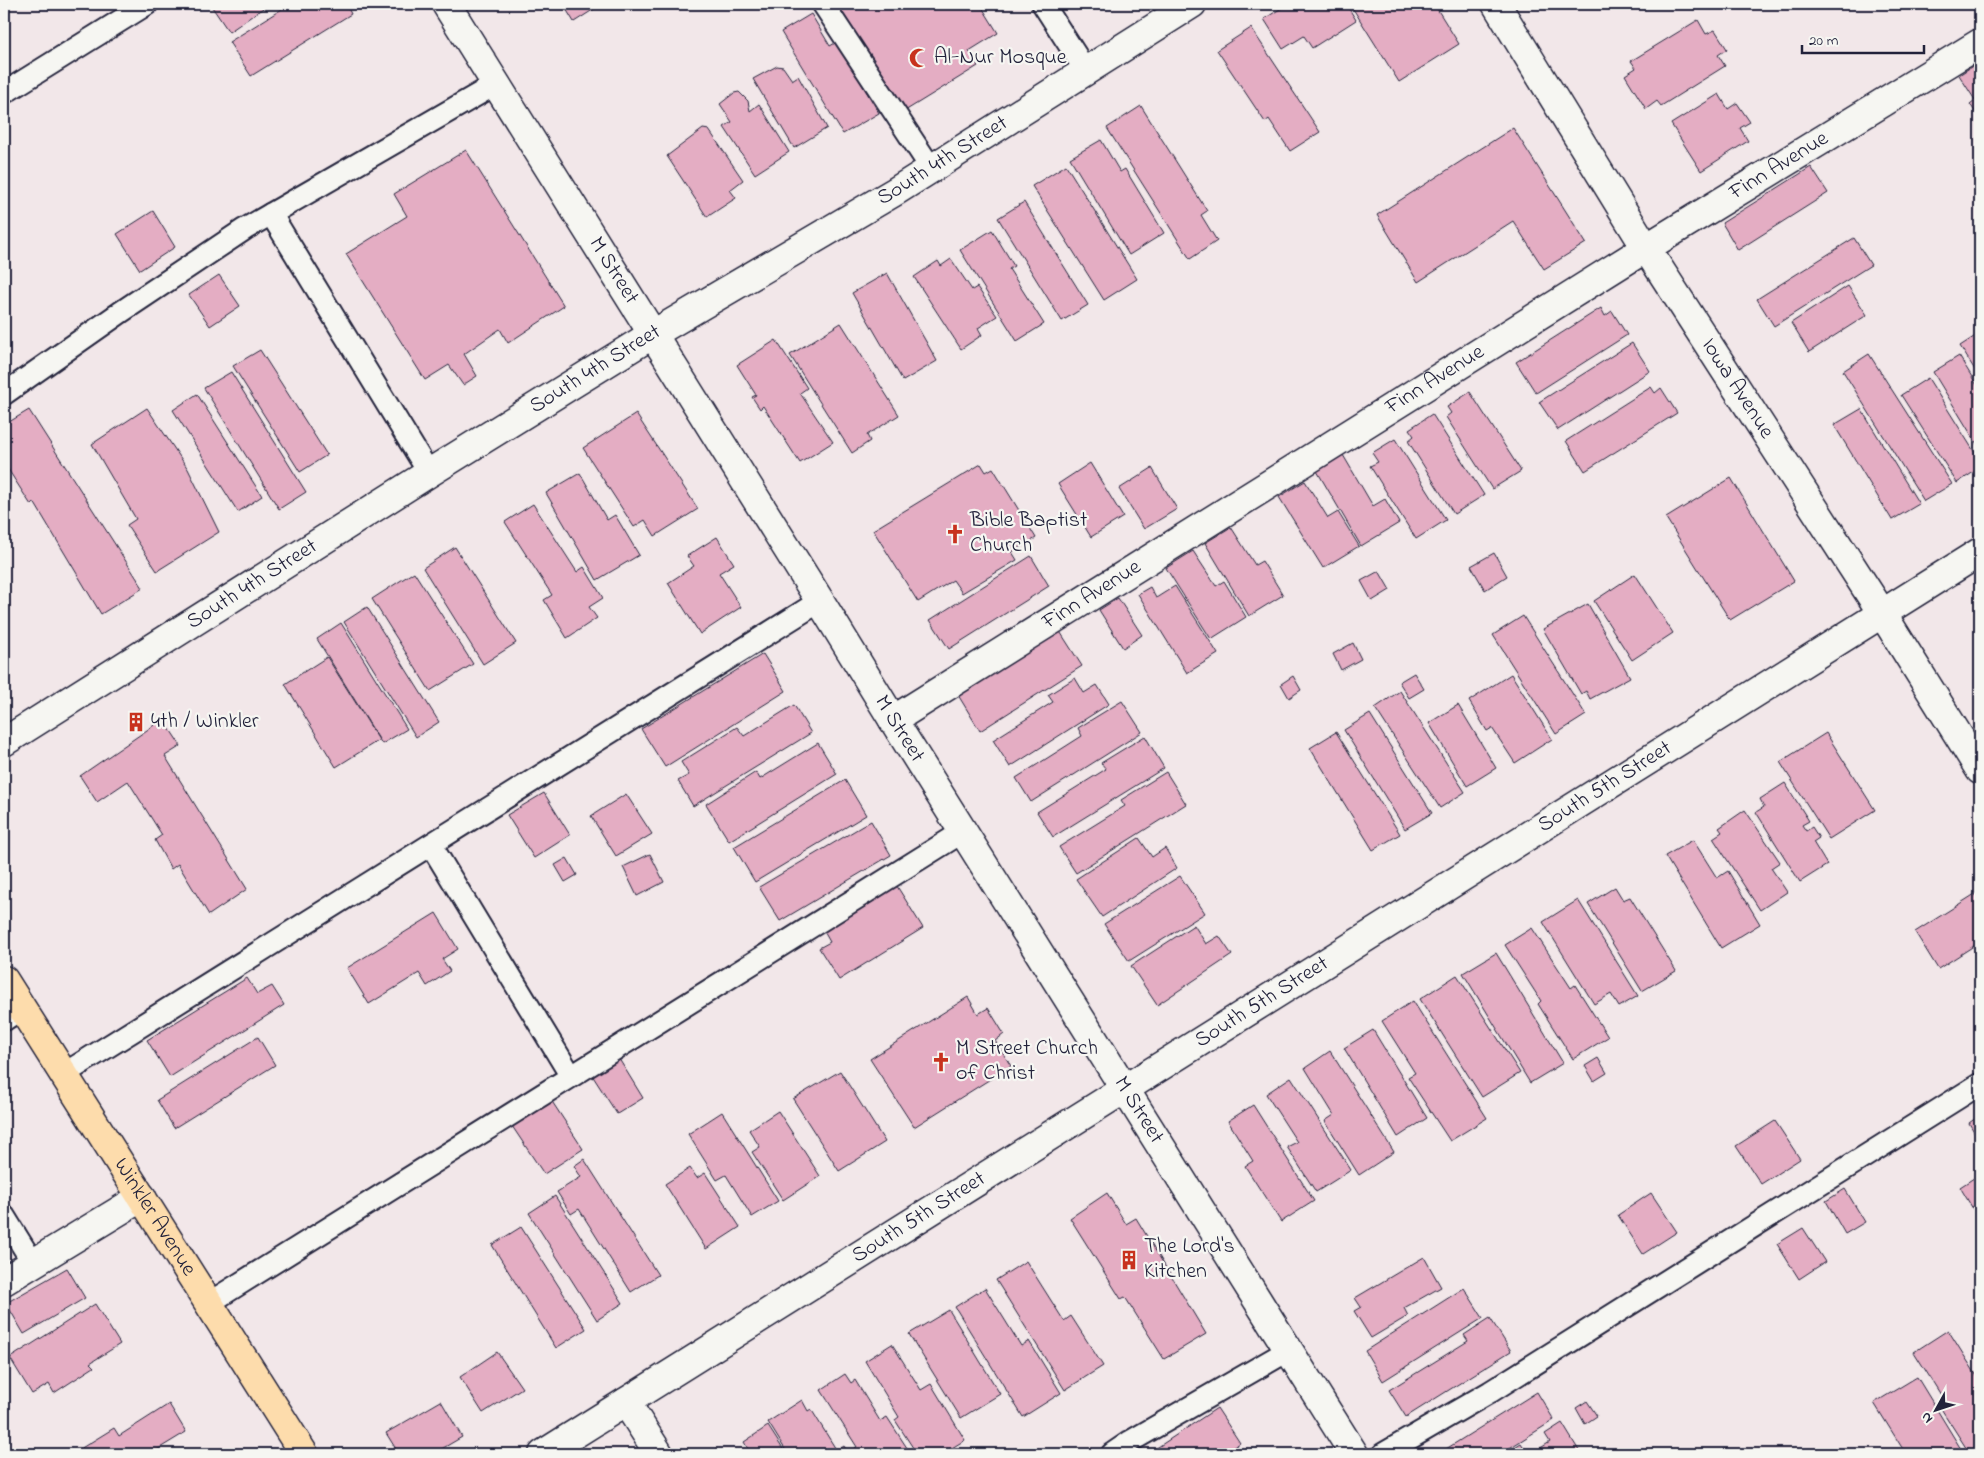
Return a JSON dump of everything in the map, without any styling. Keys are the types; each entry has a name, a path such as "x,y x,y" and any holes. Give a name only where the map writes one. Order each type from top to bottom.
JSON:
{"main road":[{"name":"Winkler Avenue","path":"4,980 13,1014 64,1074 304,1454"}],"street":[{"name":"M Street","path":"446,4 892,720 964,831 1354,1454"},
{"name":"South 4th Street","path":"4,742 429,473 653,334 896,191 1192,4"},
{"name":"Iowa Avenue","path":"1496,4 1646,248 1882,614 1980,770"},
{"name":"Finn Avenue","path":"892,720 1646,248 1980,43"},
{"name":"South 5th Street","path":"543,1454 1980,552"},
{"path":"4,1282 142,1197"},
{"path":"626,1402 659,1454"}],"lane":[{"path":"4,93 147,4"},
{"path":"823,4 931,168"},
{"path":"1043,4 1086,71"},
{"path":"4,394 245,229 496,84"},
{"path":"271,214 429,473"},
{"path":"64,1074 820,602"},
{"path":"209,1303 964,831"},
{"path":"430,845 571,1076"},
{"path":"1383,1454 1498,1386 1980,1084"},
{"path":"4,1216 34,1263"},
{"path":"1112,1454 1131,1441 1289,1350"}],"building":[{"path":"210,4 269,4 229,32"},
{"path":"290,4 346,4 351,14 251,76 229,42"},
{"path":"563,4 602,4 574,22"},
{"name":"Al-Nur Mosque","path":"823,4 980,4 998,33 969,51 978,66 900,114"},
{"path":"1288,4 1346,4 1356,20 1312,48 1304,36 1283,49 1264,19"},
{"path":"1350,4 1434,4 1459,44 1399,82"},
{"path":"811,14 830,46 837,42 879,113 843,134 781,32"},
{"path":"1698,20 1706,34 1715,30 1727,49 1718,55 1725,66 1661,106 1657,101 1646,109 1625,75 1636,68 1631,61"},
{"path":"1251,28 1320,132 1290,151 1269,119 1265,122 1217,50"},
{"path":"1980,61 1980,119 1970,104 1975,100 1959,75"},
{"path":"777,66 783,67 792,80 798,76 827,128 794,148 753,79"},
{"path":"739,92 748,101 750,111 759,104 789,152 755,174 724,127 732,122 720,104 734,93"},
{"path":"1719,94 1728,109 1737,103 1750,122 1740,128 1748,141 1701,171 1671,124"},
{"path":"1141,106 1207,211 1201,215 1217,241 1190,259 1107,128"},
{"path":"1513,128 1586,243 1544,269 1513,221 1418,282 1377,215"},
{"path":"703,129 709,130 743,180 730,190 736,198 707,217 667,156"},
{"path":"1101,140 1120,172 1125,169 1164,233 1129,255 1070,158"},
{"path":"466,150 564,306 508,343 500,329 464,354 477,376 463,385 449,365 425,380 346,254 407,216 394,194"},
{"path":"1066,165 1137,279 1104,300 1032,186"},
{"path":"1811,167 1828,193 1738,250 1722,223"},
{"path":"1024,202 1088,305 1062,321 998,218"},
{"path":"153,211 175,247 140,270 117,234"},
{"path":"992,230 1014,266 1009,269 1044,324 1017,341 960,250"},
{"path":"1854,238 1871,265 1774,326 1757,299"},
{"path":"951,259 972,290 977,287 997,316 978,328 982,335 961,349 914,277 938,261 941,266"},
{"path":"887,273 937,361 903,381 852,293"},
{"path":"219,275 240,306 210,326 189,295"},
{"path":"1848,286 1867,315 1809,352 1791,323"},
{"path":"1601,308 1605,316 1612,311 1627,335 1536,393 1516,362"},
{"path":"841,323 899,415 867,435 870,441 852,453 790,355"},
{"path":"1980,333 1980,378 1960,346"},
{"path":"776,340 807,388 800,393 833,442 800,463 763,406 760,409 752,397 756,395 737,365"},
{"path":"1632,343 1650,371 1558,430 1539,402"},
{"path":"260,350 327,455 300,472 233,366"},
{"path":"1869,354 1952,484 1924,501 1843,371"},
{"path":"1959,356 1980,390 1980,449 1933,372"},
{"path":"231,372 306,492 279,509 204,388"},
{"path":"1928,378 1980,461 1980,468 1957,483 1901,395"},
{"path":"1651,387 1655,393 1661,388 1677,413 1585,471 1566,441"},
{"path":"1470,392 1521,471 1492,489 1446,417 1451,413 1447,407"},
{"path":"197,394 262,496 238,512 173,410"},
{"path":"147,408 188,469 219,532 157,571 127,525 136,519 92,444"},
{"path":"1861,409 1919,504 1892,520 1834,425"},
{"path":"29,410 143,588 101,614 34,502 31,505 4,463 4,425"},
{"path":"636,414 698,509 655,536 645,520 634,527 583,448"},
{"path":"1432,414 1484,495 1454,514 1408,441 1414,436 1409,429"},
{"path":"1395,439 1446,520 1416,539 1370,466 1378,462 1372,453"},
{"path":"1343,455 1373,506 1385,499 1399,523 1361,546 1317,471"},
{"path":"1090,463 1123,517 1091,537 1058,484"},
{"name":"Bible Baptist Church","path":"981,464 986,472 993,468 1036,538 1012,552 1017,560 962,593 953,580 918,602 873,530"},
{"path":"1152,468 1177,509 1144,529 1119,489"},
{"path":"580,473 607,520 615,515 639,555 597,580 546,493"},
{"path":"1731,478 1794,581 1730,620 1666,518"},
{"path":"1305,481 1328,518 1338,512 1359,546 1323,568 1279,497"},
{"path":"533,504 577,572 584,567 603,598 589,607 597,618 567,638 544,600 552,595 505,522"},
{"path":"1231,527 1255,565 1262,561 1283,595 1249,616 1205,543"},
{"path":"717,537 734,564 719,573 741,607 700,634 668,583 694,566 687,556"},
{"path":"455,547 516,643 483,664 423,568"},
{"path":"1193,551 1216,586 1224,581 1246,617 1211,639 1166,568"},
{"path":"1494,553 1507,576 1485,590 1471,566"},
{"path":"1031,556 1049,586 949,649 930,620"},
{"path":"1379,571 1390,590 1372,601 1361,581"},
{"path":"414,572 473,664 430,691 372,599"},
{"path":"1635,574 1673,633 1632,660 1594,601"},
{"path":"1175,586 1218,654 1187,673 1138,594 1150,587 1156,598"},
{"path":"1118,598 1142,635 1123,648 1099,610"},
{"path":"1588,604 1630,677 1590,699 1586,691 1581,694 1543,629"},
{"path":"367,607 439,722 416,737 344,622"},
{"path":"1523,616 1586,715 1556,734 1493,635"},
{"path":"341,623 407,729 382,744 317,639"},
{"path":"1059,630 1082,666 980,731 958,695"},
{"path":"1353,643 1361,659 1341,670 1333,654"},
{"path":"763,654 786,691 665,767 641,729"},
{"path":"327,657 379,740 336,767 285,684"},
{"path":"1414,673 1424,689 1409,698 1399,682"},
{"path":"1511,674 1552,739 1515,763 1492,728 1487,731 1469,701"},
{"path":"1293,676 1301,690 1289,698 1281,684"},
{"path":"1075,678 1084,693 1097,685 1109,704 1010,767 993,740 1053,702 1048,695"},
{"path":"1400,691 1465,792 1440,808 1375,708"},
{"path":"1122,701 1142,732 1031,802 1016,778 1082,736 1078,728"},
{"path":"794,705 811,733 693,806 678,781 689,775 681,762 737,727 744,736"},
{"path":"1458,705 1496,768 1467,786 1429,723"},
{"path":"1370,714 1432,813 1405,829 1344,730"},
{"name":"4th / Winkler","path":"138,717 140,721 133,726 131,722"},
{"path":"163,719 181,746 165,756 247,889 209,915 178,864 171,869 155,840 162,835 128,781 97,802 80,776"},
{"path":"1336,732 1400,834 1373,850 1310,748"},
{"path":"1826,733 1875,810 1829,839 1780,762"},
{"path":"1145,736 1164,768 1053,837 1037,812 1106,769 1101,763"},
{"path":"818,743 837,774 729,841 706,804 756,772 760,779"},
{"path":"1166,772 1186,804 1076,873 1059,847 1125,806 1121,800"},
{"path":"845,780 866,815 755,882 734,847"},
{"path":"1785,783 1809,821 1802,825 1806,831 1812,827 1819,838 1813,842 1827,865 1800,882 1756,812 1764,807 1760,799"},
{"path":"544,793 570,835 534,858 507,815"},
{"path":"626,794 652,834 616,856 591,816"},
{"path":"1745,810 1780,862 1771,868 1787,892 1760,910 1713,838 1722,832 1719,828"},
{"path":"871,821 891,855 780,921 759,887"},
{"path":"1139,838 1152,857 1165,848 1177,868 1102,917 1076,879"},
{"path":"1693,840 1717,878 1728,871 1760,924 1721,948 1665,856"},
{"path":"650,854 664,882 637,896 623,867"},
{"path":"567,858 577,875 565,882 555,865"},
{"path":"1180,876 1205,913 1129,961 1104,924"},
{"path":"895,883 923,928 839,980 819,948 830,942 822,928"},
{"path":"1615,887 1623,900 1630,897 1676,971 1642,991 1588,904"},
{"path":"1975,894 1980,901 1980,942 1938,969 1915,932"},
{"path":"1578,900 1638,996 1619,1007 1611,994 1594,1004 1543,922"},
{"path":"436,913 458,949 442,959 450,971 427,986 419,973 369,1004 347,968"},
{"path":"1194,925 1206,944 1219,936 1232,955 1157,1005 1131,966"},
{"path":"1532,928 1571,988 1575,985 1608,1037 1573,1059 1538,1004 1541,1001 1505,945"},
{"path":"1496,953 1563,1063 1530,1083 1463,973"},
{"path":"1457,975 1520,1073 1482,1097 1420,999"},
{"path":"247,978 257,994 272,986 284,1005 170,1077 147,1040"},
{"name":"M Street Church of Christ","path":"968,997 978,1014 988,1008 1004,1034 995,1041 1011,1066 914,1127 870,1059"},
{"path":"1413,1001 1487,1118 1450,1141 1408,1077 1415,1073 1382,1021"},
{"path":"1373,1030 1427,1118 1398,1137 1344,1048"},
{"path":"258,1037 275,1065 174,1128 157,1100"},
{"path":"1330,1051 1394,1152 1359,1175 1325,1121 1334,1115 1305,1068"},
{"path":"1598,1058 1607,1073 1594,1081 1585,1066"},
{"path":"619,1059 643,1098 617,1114 592,1075"},
{"path":"840,1071 885,1142 839,1171 793,1099"},
{"path":"1291,1077 1351,1170 1316,1192 1287,1147 1297,1142 1266,1094"},
{"path":"551,1100 583,1149 544,1174 512,1126"},
{"path":"1253,1105 1314,1201 1281,1222 1245,1166 1253,1161 1228,1121"},
{"path":"778,1111 820,1176 783,1200 752,1152 760,1147 749,1130"},
{"path":"722,1112 778,1201 752,1217 726,1175 717,1180 688,1134"},
{"path":"1980,1115 1980,1142 1969,1123"},
{"path":"1775,1121 1800,1159 1761,1184 1736,1146"},
{"path":"584,1159 658,1275 631,1292 579,1209 571,1214 557,1192 581,1177 574,1166"},
{"path":"690,1168 697,1178 705,1173 740,1227 706,1249 665,1184"},
{"path":"1980,1174 1980,1211 1976,1214 1960,1187"},
{"path":"1845,1189 1865,1222 1845,1234 1826,1201"},
{"name":"The Lord's Kitchen","path":"1107,1193 1126,1224 1136,1218 1206,1334 1164,1359 1125,1297 1121,1299 1070,1218"},
{"path":"1651,1193 1677,1232 1643,1254 1618,1215"},
{"path":"555,1196 623,1303 597,1320 529,1213"},
{"path":"521,1227 586,1329 556,1348 492,1245"},
{"path":"1803,1228 1825,1262 1799,1279 1777,1244"},
{"path":"1424,1257 1441,1287 1404,1308 1408,1316 1371,1338 1354,1311 1361,1307 1355,1298"},
{"path":"1026,1261 1064,1321 1071,1316 1103,1366 1065,1390 996,1280"},
{"path":"67,1268 85,1298 24,1334 6,1303"},
{"path":"985,1288 1021,1346 1029,1341 1061,1393 1023,1417 955,1307"},
{"path":"1464,1288 1483,1318 1383,1381 1365,1351"},
{"path":"95,1304 120,1344 90,1363 94,1367 54,1393 49,1384 32,1394 10,1358"},
{"path":"949,1310 1000,1394 961,1418 909,1334"},
{"path":"1490,1318 1511,1351 1406,1417 1389,1390 1468,1341 1464,1335"},
{"path":"1948,1330 1980,1381 1980,1454 1970,1454 1940,1407 1946,1403 1914,1352"},
{"path":"892,1344 921,1390 931,1384 965,1440 942,1454 917,1454 895,1420 899,1417 865,1361"},
{"path":"497,1352 522,1388 483,1413 460,1377"},
{"path":"845,1374 851,1383 855,1380 880,1421 887,1417 911,1454 853,1454 850,1451 857,1447 821,1390"},
{"path":"1917,1377 1964,1454 1906,1454 1874,1403"},
{"path":"1537,1392 1554,1420 1500,1454 1438,1454"},
{"path":"802,1400 808,1411 811,1409 837,1451 844,1446 849,1454 788,1454 768,1422"},
{"path":"441,1401 462,1437 433,1454 399,1454 386,1433"},
{"path":"1587,1401 1597,1416 1585,1424 1576,1408"},
{"path":"169,1404 186,1432 150,1454 72,1454 114,1428 119,1436"},
{"path":"1217,1408 1240,1443 1223,1454 1149,1453"},
{"path":"1562,1423 1581,1454 1531,1454 1550,1442 1545,1434"},
{"path":"768,1426 786,1454 751,1454 744,1442"},
{"path":"1521,1443 1528,1454 1504,1454"},
{"path":"1245,1449 1248,1454 1236,1454"}],"place":[{"name":"Al-Nur Mosque","path":"919,58"},
{"name":"Bible Baptist Church","path":"955,534"},
{"name":"4th / Winkler","path":"136,722"},
{"name":"M Street Church of Christ","path":"941,1062"},
{"name":"The Lord's Kitchen","path":"1129,1260"}]}
